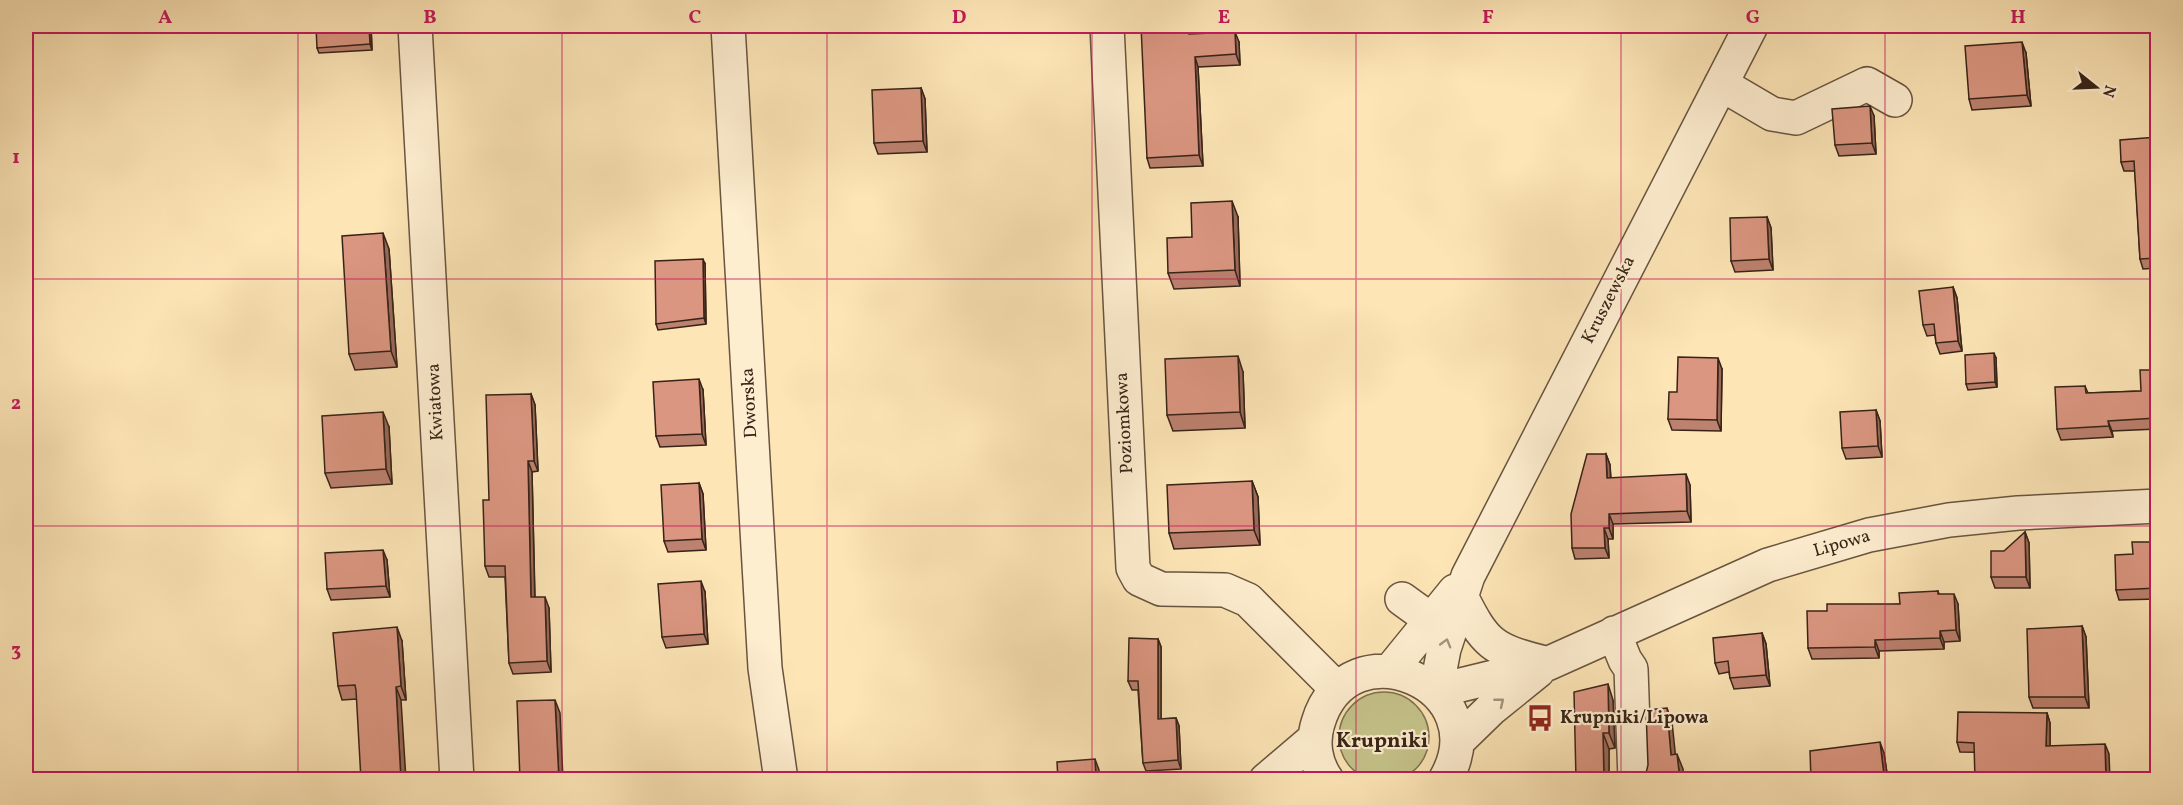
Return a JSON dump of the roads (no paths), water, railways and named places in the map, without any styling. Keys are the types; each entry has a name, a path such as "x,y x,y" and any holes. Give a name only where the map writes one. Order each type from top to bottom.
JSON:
{"street":[{"name":"Kwiatowa","path":"415,26 458,780"},
{"name":"Dworska","path":"728,26 765,668 781,780"},
{"name":"Poziomkowa","path":"1107,26 1133,568 1139,579 1161,589 1226,590 1248,600 1337,689"},
{"name":"Kruszewska","path":"1436,691 1444,649 1464,586 1751,26"},
{"path":"1721,84 1772,114 1796,118 1867,84 1895,100"},
{"name":"Lipowa","path":"1436,691 1547,664 1768,565 1869,535 1948,520 2018,513 2157,506"},
{"path":"1464,586 1481,633 1510,655 1547,664"},
{"name":"Kruszewska","path":"1390,671 1431,620 1464,586"},
{"path":"1402,598 1431,620"},
{"path":"1614,633 1631,669 1635,780"},
{"name":"Lipowa","path":"1457,742 1491,709 1547,664"},
{"path":"1327,780 1321,771 1313,740 1321,712 1337,689 1347,682 1368,673 1390,671 1410,675 1428,684 1436,691 1452,715 1457,742 1456,756 1445,780"},
{"path":"1266,780 1313,740"}],"place":[{"name":"Krupniki/Lipowa","path":"1540,718"}],"district":[{"name":"Krupniki","path":"1382,741"}]}
